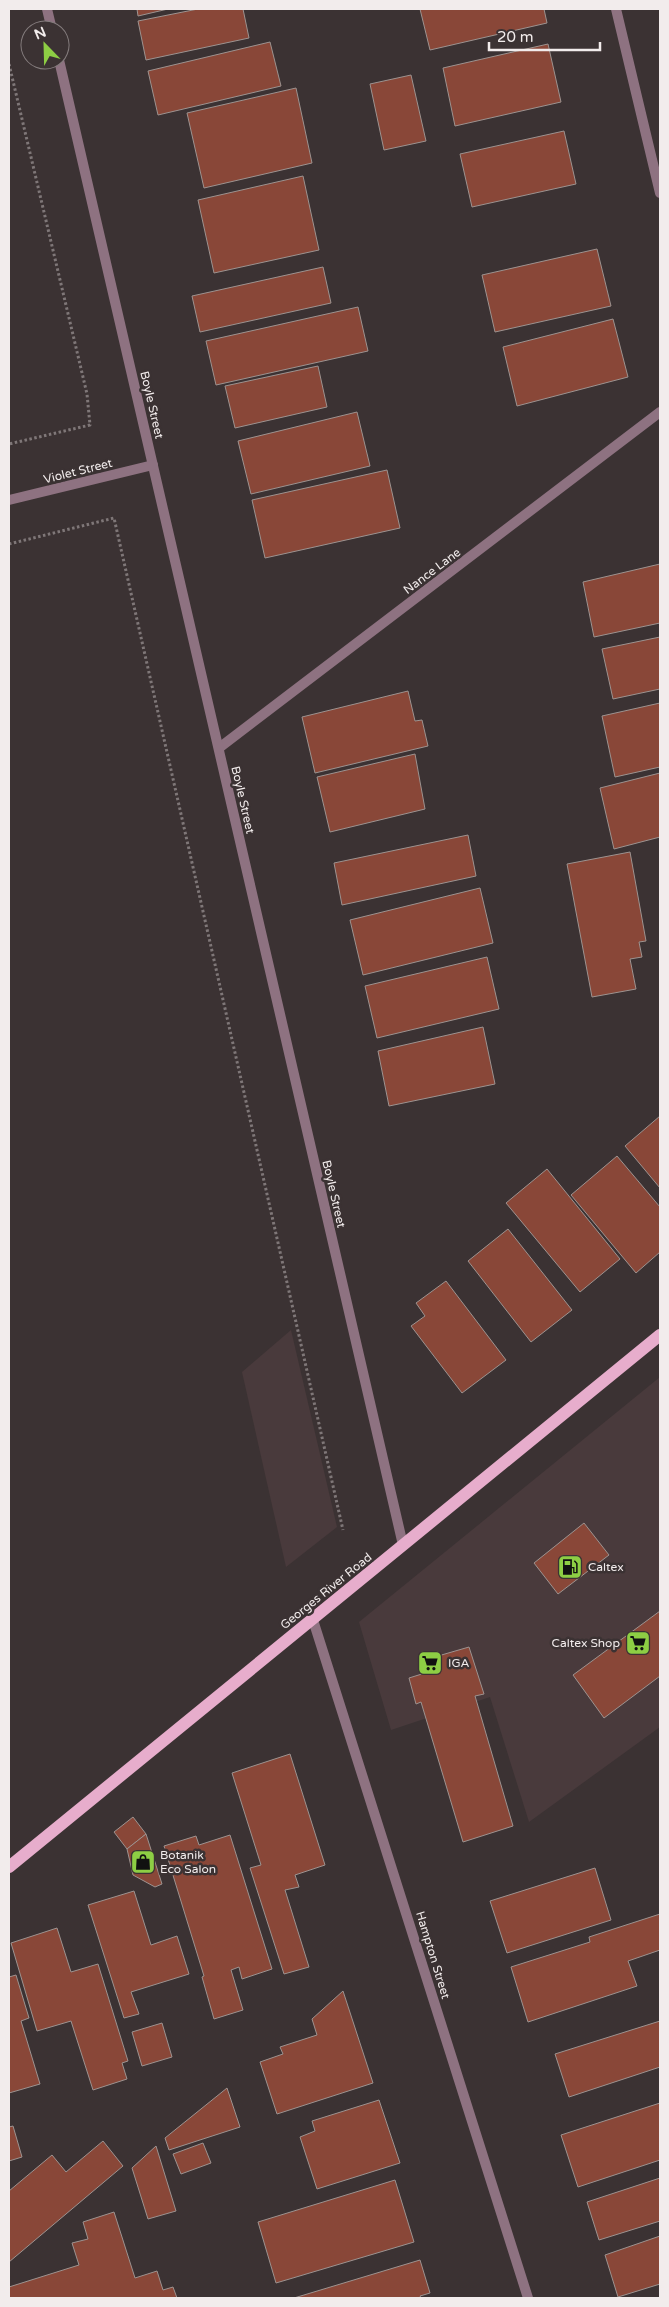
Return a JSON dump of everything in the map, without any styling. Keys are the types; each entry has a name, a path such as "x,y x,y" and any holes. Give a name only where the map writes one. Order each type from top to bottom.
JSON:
{"main road":[{"name":"Georges River Road","path":"9,1867 660,1335"}],"street":[{"path":"616,9 660,193"},
{"name":"Boyle Street","path":"61,70 403,1545"},
{"name":"Nance Lane","path":"218,748 660,412"},
{"name":"Violet Street","path":"9,500 153,465"},
{"name":"Hampton Street","path":"313,1620 528,2298"}],"path":[{"path":"9,64 87,394 90,425 9,444"},
{"path":"9,544 114,518 343,1530"}],"shaded area":[{"path":"291,1330 337,1527 286,1567 242,1372"},
{"path":"660,1377 660,1727 529,1822 490,1697 391,1730 359,1622"}],"building":[{"path":"137,9 168,9 138,16"},
{"path":"198,9 243,9 249,38 146,60 138,21"},
{"path":"420,9 544,9 547,23 430,50"},
{"path":"270,42 281,86 158,115 148,71"},
{"path":"548,44 561,102 455,126 443,68"},
{"path":"411,75 426,141 384,150 370,84"},
{"path":"296,88 312,163 204,188 187,113"},
{"path":"564,131 576,184 472,207 460,154"},
{"path":"303,176 319,250 214,273 198,200"},
{"path":"597,249 611,306 495,332 482,275"},
{"path":"323,267 331,303 200,332 192,296"},
{"path":"358,307 368,351 216,385 206,341"},
{"path":"613,319 628,377 517,406 503,347"},
{"path":"318,366 327,407 235,428 225,386"},
{"path":"357,412 370,466 251,494 238,441"},
{"path":"387,470 400,528 265,558 252,500"},
{"path":"660,564 660,623 594,637 583,582"},
{"path":"660,637 660,689 613,699 602,649"},
{"path":"408,691 415,721 422,720 428,746 315,773 302,717"},
{"path":"660,703 660,767 615,777 602,716"},
{"path":"415,754 425,809 330,832 317,777"},
{"path":"660,773 660,837 614,849 600,788"},
{"path":"468,835 476,876 342,905 334,863"},
{"path":"630,852 646,941 639,942 642,957 630,959 636,989 592,997 567,864"},
{"path":"480,888 493,943 363,975 350,920"},
{"path":"487,957 499,1009 377,1038 365,986"},
{"path":"483,1027 495,1084 389,1106 378,1051"},
{"path":"660,1116 660,1188 625,1146"},
{"path":"617,1156 660,1207 660,1252 636,1273 571,1195"},
{"path":"547,1169 620,1259 580,1292 506,1203"},
{"path":"508,1229 572,1310 531,1342 468,1261"},
{"path":"446,1281 506,1360 462,1393 411,1326 425,1316 416,1303"},
{"path":"584,1523 609,1555 558,1594 534,1563"},
{"name":"Caltex Shop","path":"660,1611 660,1676 604,1718 573,1675"},
{"path":"469,1647 484,1694 475,1696 513,1826 463,1842 421,1702 416,1704 409,1678 441,1668 438,1656"},
{"path":"290,1754 325,1865 295,1875 299,1887 285,1890 309,1967 284,1974 250,1868 261,1865 232,1773"},
{"path":"133,1817 146,1834 127,1849 114,1832"},
{"name":"Botanik Eco Salon","path":"146,1834 162,1884 155,1887 133,1875 127,1849"},
{"path":"230,1835 272,1969 242,1979 239,1967 231,1970 243,2010 214,2019 202,1977 204,1976 164,1846 196,1836 199,1845"},
{"path":"595,1868 611,1920 507,1953 490,1901"},
{"path":"134,1891 151,1945 177,1936 189,1974 131,1992 139,2014 124,2018 88,1905"},
{"path":"660,1914 660,1950 628,1961 637,1986 528,2022 511,1967 590,1942 589,1937"},
{"path":"57,1928 71,1972 98,1964 128,2061 122,2063 127,2079 93,2090 71,2021 37,2031 11,1943"},
{"path":"16,1975 29,2018 21,2021 40,2084 9,2093 9,1977"},
{"path":"343,1991 373,2083 277,2114 260,2062 283,2054 280,2047 317,2035 312,2019"},
{"path":"660,2021 660,2067 569,2097 555,2054"},
{"path":"162,2023 172,2057 142,2066 132,2032"},
{"path":"227,2088 240,2127 169,2150 165,2138"},
{"path":"379,2100 400,2163 317,2189 300,2137 315,2131 312,2121"},
{"path":"660,2103 660,2160 578,2187 561,2135"},
{"path":"13,2126 22,2157 9,2161 9,2127"},
{"path":"103,2141 123,2166 9,2262 9,2191 52,2155 66,2172"},
{"path":"203,2143 211,2163 181,2174 173,2154"},
{"path":"156,2146 176,2211 148,2219 132,2168"},
{"path":"660,2178 660,2221 599,2240 587,2202"},
{"path":"395,2180 414,2242 276,2283 258,2222"},
{"path":"114,2212 135,2278 157,2271 163,2290 173,2287 177,2298 9,2298 9,2287 79,2265 72,2243 88,2239 83,2222"},
{"path":"660,2236 660,2284 618,2297 605,2255"},
{"path":"420,2260 430,2293 420,2296 421,2298 294,2298"}],"place":[{"name":"Caltex","path":"570,1567"},
{"name":"Caltex Shop","path":"638,1643"},
{"name":"IGA","path":"430,1663"},
{"name":"Botanik Eco Salon","path":"143,1862"}]}
